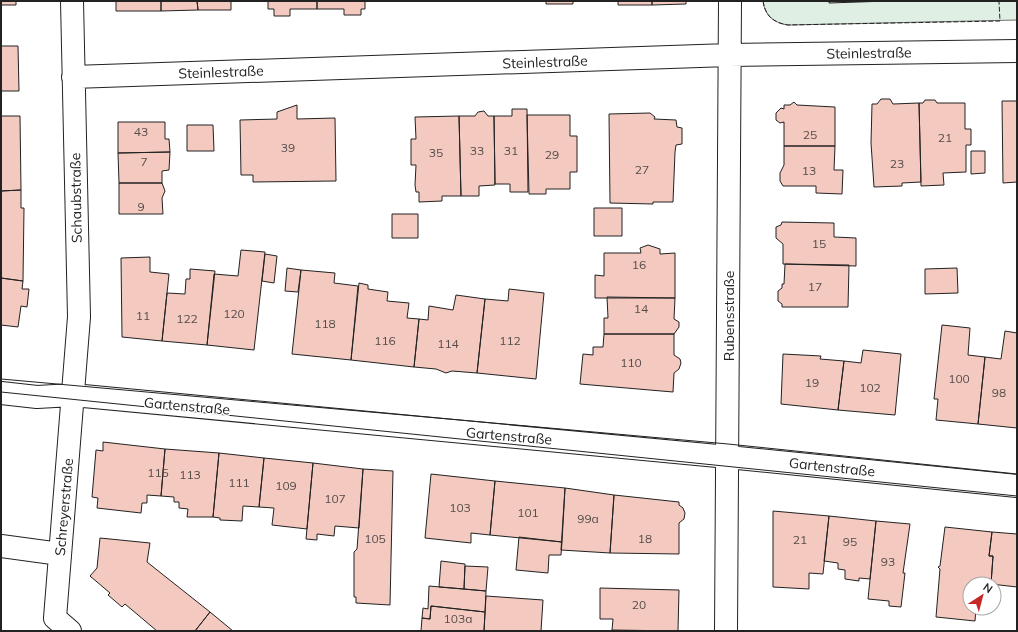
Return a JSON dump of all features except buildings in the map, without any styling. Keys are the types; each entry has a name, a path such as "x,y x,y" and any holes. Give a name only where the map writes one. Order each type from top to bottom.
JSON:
{"street":[{"name":"Schaubstraße","path":"72,1 79,317 73,395"},
{"name":"Rubensstraße","path":"726,631 730,1"},
{"name":"Steinlestraße","path":"73,77 729,55 1017,51"},
{"name":"Gartenstraße","path":"1,393 44,397 73,395 728,456 1017,486"},
{"name":"Schreyerstraße","path":"57,627 60,554 73,395"},
{"path":"1,546 60,554"}],"green space":[{"path":"763,1 1017,1 1017,20 788,25 778,23 771,18 766,11"}],"tram line":[{"path":"1,379 728,444 1017,474"},
{"path":"1,392 1017,496"}],"fence":[{"path":"763,1 766,11 771,18 778,23 788,25 1000,21 999,2"}]}
